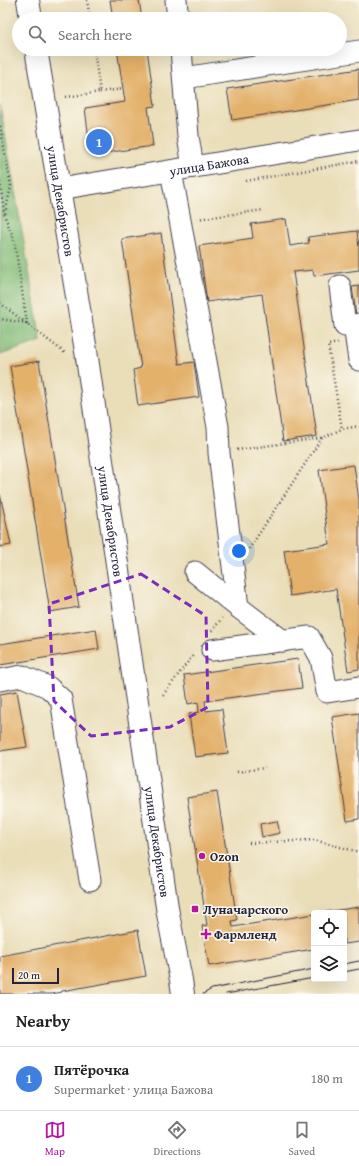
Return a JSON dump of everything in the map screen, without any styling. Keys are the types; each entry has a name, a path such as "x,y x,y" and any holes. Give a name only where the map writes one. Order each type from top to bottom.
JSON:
{"main road":[{"path":"28,0 30,12"},
{"name":"улица Декабристов","path":"37,56 86,351 168,914 183,994"}],"street":[{"path":"176,0 177,12"},
{"path":"347,53 359,51"},
{"path":"182,56 188,136 193,167"},
{"path":"184,78 327,56"},
{"name":"улица Бажова","path":"59,189 359,140"},
{"path":"171,171 218,427 219,453 234,572 234,604"},
{"path":"340,286 345,326 357,337"},
{"path":"195,572 283,641"},
{"path":"205,646 283,641 309,637 321,658 327,692 359,686"},
{"path":"0,680 22,676 48,687 61,699 90,880"}],"path":[{"path":"87,0 89,12"},
{"path":"95,56 100,92"},
{"path":"66,97 123,88"},
{"path":"0,126 11,186 5,217"},
{"path":"246,181 359,161"},
{"path":"0,182 5,217 14,239 27,323"},
{"path":"181,221 264,210"},
{"path":"0,303 65,353"},
{"path":"0,319 27,323"},
{"path":"342,429 328,345 357,337"},
{"path":"219,453 322,438 342,429 359,426"},
{"path":"234,572 322,438"},
{"path":"163,695 205,646 226,612 234,604"},
{"path":"237,772 265,768"},
{"path":"249,843 314,840 359,852"}],"highlighted area":[{"path":"141,574 206,616 208,707 170,727 91,736 54,701 49,604"}],"green space":[{"path":"0,105 41,341 0,355"}],"building":[{"path":"110,0 139,0 141,12 112,12"},
{"path":"118,56 148,56 155,106 148,107 153,146 91,155 85,108 125,102"},
{"path":"359,69 359,100 232,120 227,89"},
{"path":"286,219 290,246 309,243 308,237 357,231 359,270 314,276 313,270 293,272 317,436 283,441 262,294 207,302 199,246 253,238 251,224"},
{"path":"161,233 179,364 194,362 199,397 138,406 133,370 141,368 122,239"},
{"path":"359,286 359,314 356,315 352,287"},
{"path":"39,361 79,607 50,612 10,366"},
{"path":"354,465 359,500 359,669 348,671 336,589 290,596 284,550 329,544 319,470"},
{"path":"0,494 11,545 0,547"},
{"path":"96,629 99,649 0,665 0,644"},
{"path":"298,659 302,688 205,701 206,711 222,709 228,753 195,757 189,714 199,712 198,702 188,704 184,675"},
{"path":"17,691 27,747 0,751 0,694"},
{"path":"359,713 359,819 347,821 332,717"},
{"path":"217,792 237,920 232,921 233,927 311,914 311,949 209,966 202,926 207,925 187,797"},
{"path":"277,821 280,833 262,837 260,824"},
{"path":"359,907 359,942 347,944 347,910 339,910"},
{"path":"138,930 146,976 52,994 0,994 0,956"}],"tram line":[{"path":"347,963 359,961"},
{"path":"347,971 359,969"},
{"path":"203,994 212,989 311,970"},
{"path":"226,994 311,979"}],"place":[{"name":"Пятёрочка","path":"99,142"},
{"name":"Ozon","path":"202,856"},
{"name":"Луначарского","path":"195,909"},
{"name":"Фармленд","path":"206,934"}]}
